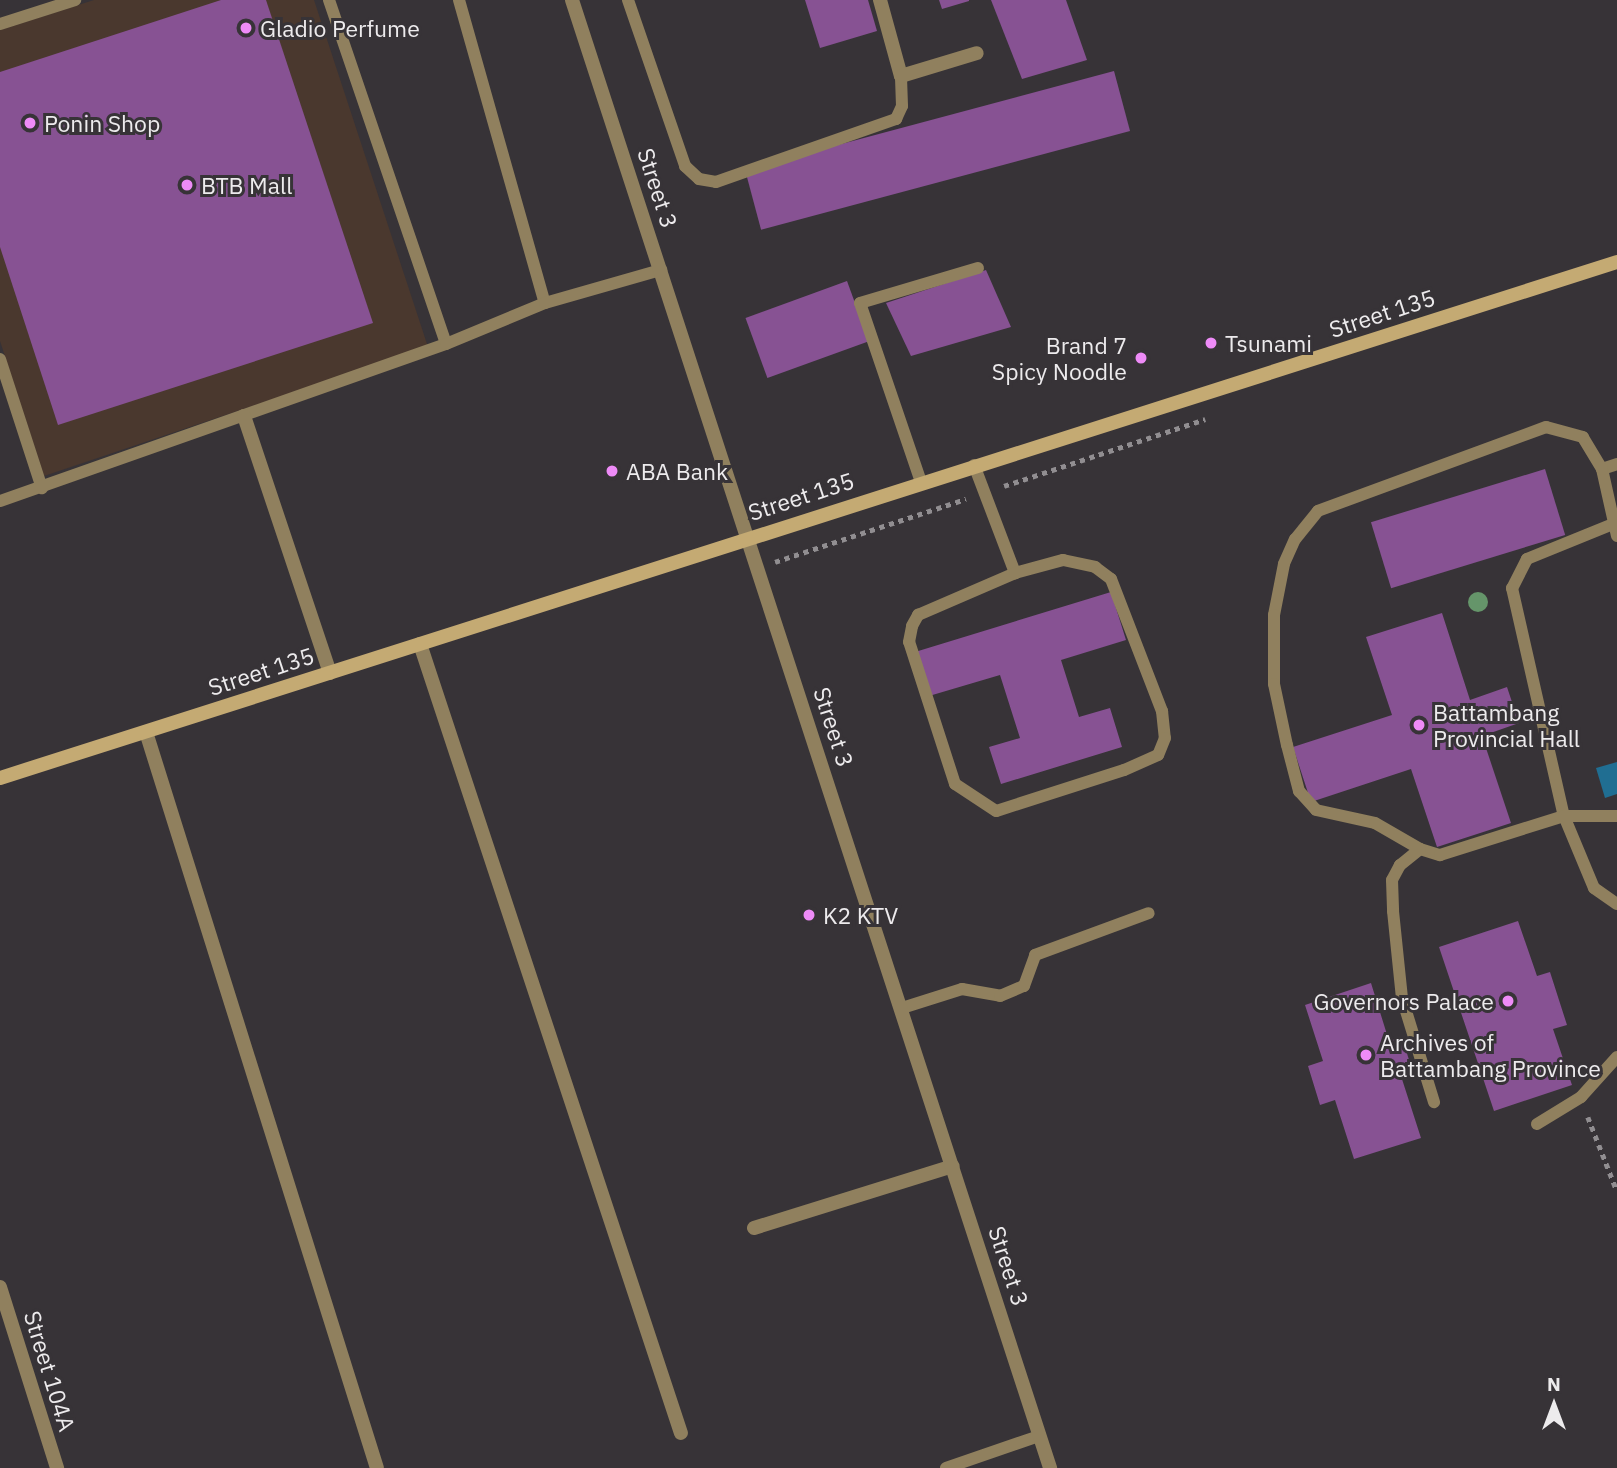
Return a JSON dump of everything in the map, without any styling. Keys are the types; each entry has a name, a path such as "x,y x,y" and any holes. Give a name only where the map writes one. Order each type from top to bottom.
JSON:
{"main road":[{"name":"Street 135","path":"0,778 748,537 1617,262"}],"street":[{"name":"Street 3","path":"572,0 1050,1468"},
{"path":"880,0 901,76 977,53"},
{"path":"244,416 330,673"},
{"path":"421,644 681,1433"},
{"path":"146,732 377,1468"},
{"path":"754,1228 953,1166"},
{"name":"Street 104A","path":"0,1287 57,1468"}],"lane":[{"path":"0,24 75,0"},
{"path":"329,0 446,344"},
{"path":"459,0 545,303"},
{"path":"633,2 685,166 699,179 716,182 896,119 902,106 901,76"},
{"path":"921,482 860,303 978,268"},
{"path":"0,501 446,344 545,303 661,270"},
{"path":"0,359 43,488"},
{"path":"1617,816 1564,816 1440,855 1420,849 1375,822 1316,810 1299,790 1274,684 1274,615 1284,564 1295,538 1318,511 1546,427 1583,437 1602,469 1615,530 1527,559 1512,588 1564,816 1594,888 1617,904"},
{"path":"1602,469 1617,464"},
{"path":"974,465 1016,573"},
{"path":"1063,560 1088,564 1111,579 1162,711 1165,738 1158,754 1124,770 996,811 955,784 909,642 918,615 1016,573 1063,560"},
{"path":"1420,849 1400,865 1392,880 1393,911 1402,998 1434,1102"},
{"path":"902,1009 962,989 1000,996 1024,986 1035,955 1149,913"},
{"path":"1538,1124 1581,1097 1617,1057"},
{"path":"946,1468 1039,1436"}],"path":[{"path":"758,568 1209,418"},
{"path":"1581,1097 1617,1191"}],"shaded area":[{"name":"BTB Mall","path":"94,0 314,0 428,347 44,476 0,341 0,30"}],"water":[{"path":"1617,762 1617,794 1605,798 1596,768"}],"building":[{"name":"BTB Mall","path":"221,0 266,0 373,323 58,425 0,247 0,72"},
{"path":"805,0 868,0 877,31 820,48"},
{"path":"939,0 969,0 969,1 942,9"},
{"path":"991,0 1066,0 1087,60 1022,79"},
{"path":"1114,71 1130,131 761,230 745,170"},
{"path":"986,270 1011,327 911,356 886,303"},
{"path":"847,281 869,341 767,378 746,318"},
{"path":"1545,469 1565,535 1391,588 1371,522"},
{"path":"1111,592 1126,640 1061,660 1079,717 1110,708 1122,747 1001,784 989,747 1020,738 1000,675 929,696 915,652"},
{"name":"Battambang Provincial Hall","path":"1442,613 1470,700 1507,687 1519,723 1482,736 1511,823 1437,847 1411,769 1311,802 1293,747 1392,715 1366,637"},
{"name":"Governors Palace","path":"1518,921 1537,976 1550,972 1567,1025 1553,1029 1572,1085 1494,1111 1439,947"},
{"path":"1371,983 1389,1041 1402,1037 1413,1073 1401,1076 1421,1138 1354,1159 1335,1100 1320,1105 1308,1066 1323,1061 1305,1005"}],"place":[{"name":"Gladio Perfume","path":"246,28"},
{"name":"Ponin Shop","path":"30,123"},
{"name":"BTB Mall","path":"187,185"},
{"name":"Tsunami","path":"1211,343"},
{"name":"Brand 7 Spicy Noodle","path":"1141,358"},
{"name":"ABA Bank","path":"612,471"},
{"name":"Battambang Provincial Hall","path":"1419,725"},
{"name":"K2 KTV","path":"809,915"},
{"name":"Governors Palace","path":"1508,1001"},
{"name":"Archives of Battambang Province","path":"1366,1055"}]}
